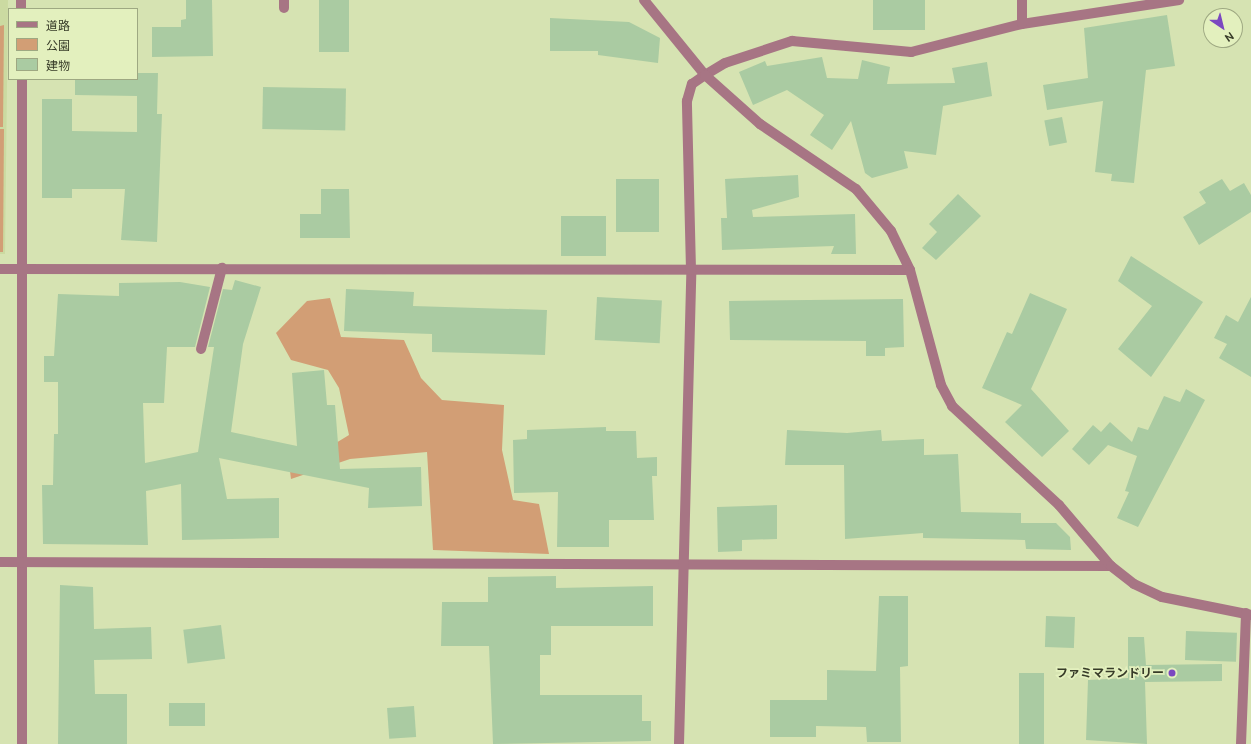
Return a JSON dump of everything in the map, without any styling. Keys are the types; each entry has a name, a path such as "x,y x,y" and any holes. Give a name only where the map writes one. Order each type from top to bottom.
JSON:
{"street":[{"path":"644,0 704,75 760,124 856,189 891,231 910,270 941,385 952,406 1058,505 1111,566 1134,584 1162,597 1248,614 1241,744"},
{"path":"1022,0 1022,24"},
{"path":"679,744 685,565 691,270 687,101 692,84 704,75 732,60 792,41 911,52 1022,24 1179,0"},
{"path":"22,80 24,269 24,562 22,744"},
{"path":"0,269 222,268 910,270"},
{"path":"201,349 222,268"},
{"path":"0,562 1111,566"}],"shaded area":[{"path":"0,0 8,0 5,254 0,254"}],"green space":[{"path":"4,25 3,127 0,127 0,26"},
{"path":"0,129 4,129 3,252 0,252"},
{"path":"330,298 341,337 404,340 421,378 442,400 504,405 502,450 513,500 539,504 549,554 433,550 427,452 350,459 291,479 290,471 349,435 339,388 328,370 291,360 276,333 307,301"}],"building":[{"path":"186,0 212,0 213,56 152,57 152,27 181,27 181,20 186,19"},
{"path":"319,0 349,0 349,52 319,52"},
{"path":"873,0 925,0 925,30 873,30"},
{"path":"1167,15 1175,66 1146,70 1134,183 1111,181 1112,174 1095,172 1103,101 1047,110 1043,85 1088,78 1084,28"},
{"path":"550,18 629,22 660,38 658,63 598,55 598,51 550,51"},
{"path":"822,57 827,78 858,79 862,60 890,67 887,84 955,83 952,68 987,62 992,96 943,106 936,155 904,151 908,168 872,178 865,173 851,121 832,150 810,135 824,115 787,90 753,105 739,72 765,61 767,66"},
{"path":"138,73 158,73 157,114 162,114 157,242 121,240 125,189 72,189 72,198 42,198 42,99 72,99 72,131 137,132 137,96 75,95 75,80 138,80"},
{"path":"263,87 346,88 345,130 262,129"},
{"path":"1062,117 1067,143 1049,146 1044,120"},
{"path":"798,175 799,197 752,210 753,217 855,214 856,254 831,254 834,246 722,250 721,218 727,218 725,179"},
{"path":"616,179 659,179 659,232 616,232"},
{"path":"1222,179 1230,191 1244,183 1251,195 1251,212 1199,245 1183,217 1206,203 1199,192"},
{"path":"321,189 349,189 350,238 300,238 300,214 321,214"},
{"path":"958,194 981,216 936,260 922,248 937,232 929,224"},
{"path":"561,216 606,216 606,256 561,256"},
{"path":"1131,256 1203,302 1151,377 1118,349 1152,306 1118,281"},
{"path":"235,280 261,287 243,344 231,432 297,446 292,373 324,370 327,405 335,405 340,469 421,467 422,506 368,508 369,488 219,458 227,499 279,498 279,538 182,540 181,484 146,491 148,545 43,544 42,485 53,485 54,434 58,434 58,382 44,382 44,356 54,356 58,294 119,296 119,283 180,282 210,287 195,347 167,347 164,403 143,403 145,463 198,452 214,347 208,347 223,289 232,290"},
{"path":"346,289 414,292 413,306 547,310 545,355 432,352 432,334 344,331"},
{"path":"1030,293 1067,309 1031,389 1069,431 1042,457 1005,422 1022,405 982,388 1007,332 1012,334"},
{"path":"597,297 662,300 660,343 595,340"},
{"path":"1251,297 1251,377 1219,358 1227,344 1214,338 1226,315 1238,322"},
{"path":"903,299 904,347 885,348 885,356 866,356 866,341 730,340 729,301"},
{"path":"1186,389 1205,400 1138,527 1117,518 1129,492 1125,491 1137,456 1108,445 1089,465 1072,449 1093,425 1101,432 1110,422 1132,442 1138,427 1148,430 1164,396 1180,402"},
{"path":"606,427 606,431 636,431 637,458 657,457 657,476 652,476 654,520 609,520 609,547 557,547 558,492 514,493 513,440 527,439 527,430"},
{"path":"787,430 847,433 881,430 882,441 924,439 924,455 958,454 961,512 1021,513 1021,523 1056,523 1070,537 1071,550 1026,549 1025,540 923,538 923,533 845,539 844,465 785,465"},
{"path":"777,505 777,539 742,540 742,551 718,552 717,507"},
{"path":"556,576 556,588 653,586 653,626 551,626 551,655 540,655 540,695 642,695 642,721 651,721 651,741 493,744 489,646 441,646 442,602 488,602 488,577"},
{"path":"60,585 93,587 94,629 151,627 152,659 94,660 95,694 127,694 127,744 58,744"},
{"path":"879,596 908,596 908,666 900,667 901,742 867,742 866,727 816,726 816,737 770,737 770,700 827,700 827,670 876,671"},
{"path":"1046,616 1075,617 1074,648 1045,647"},
{"path":"221,625 225,659 187,663 183,630"},
{"path":"1186,631 1237,633 1236,662 1185,660"},
{"path":"1128,637 1144,637 1146,665 1222,664 1222,681 1145,682 1147,744 1086,740 1088,680 1128,678"},
{"path":"1019,673 1044,673 1044,744 1019,744"},
{"path":"169,703 205,703 205,726 169,726"},
{"path":"414,706 416,737 389,739 387,708"}],"place":[{"name":"ファミマランドリー","path":"1172,673"}]}
